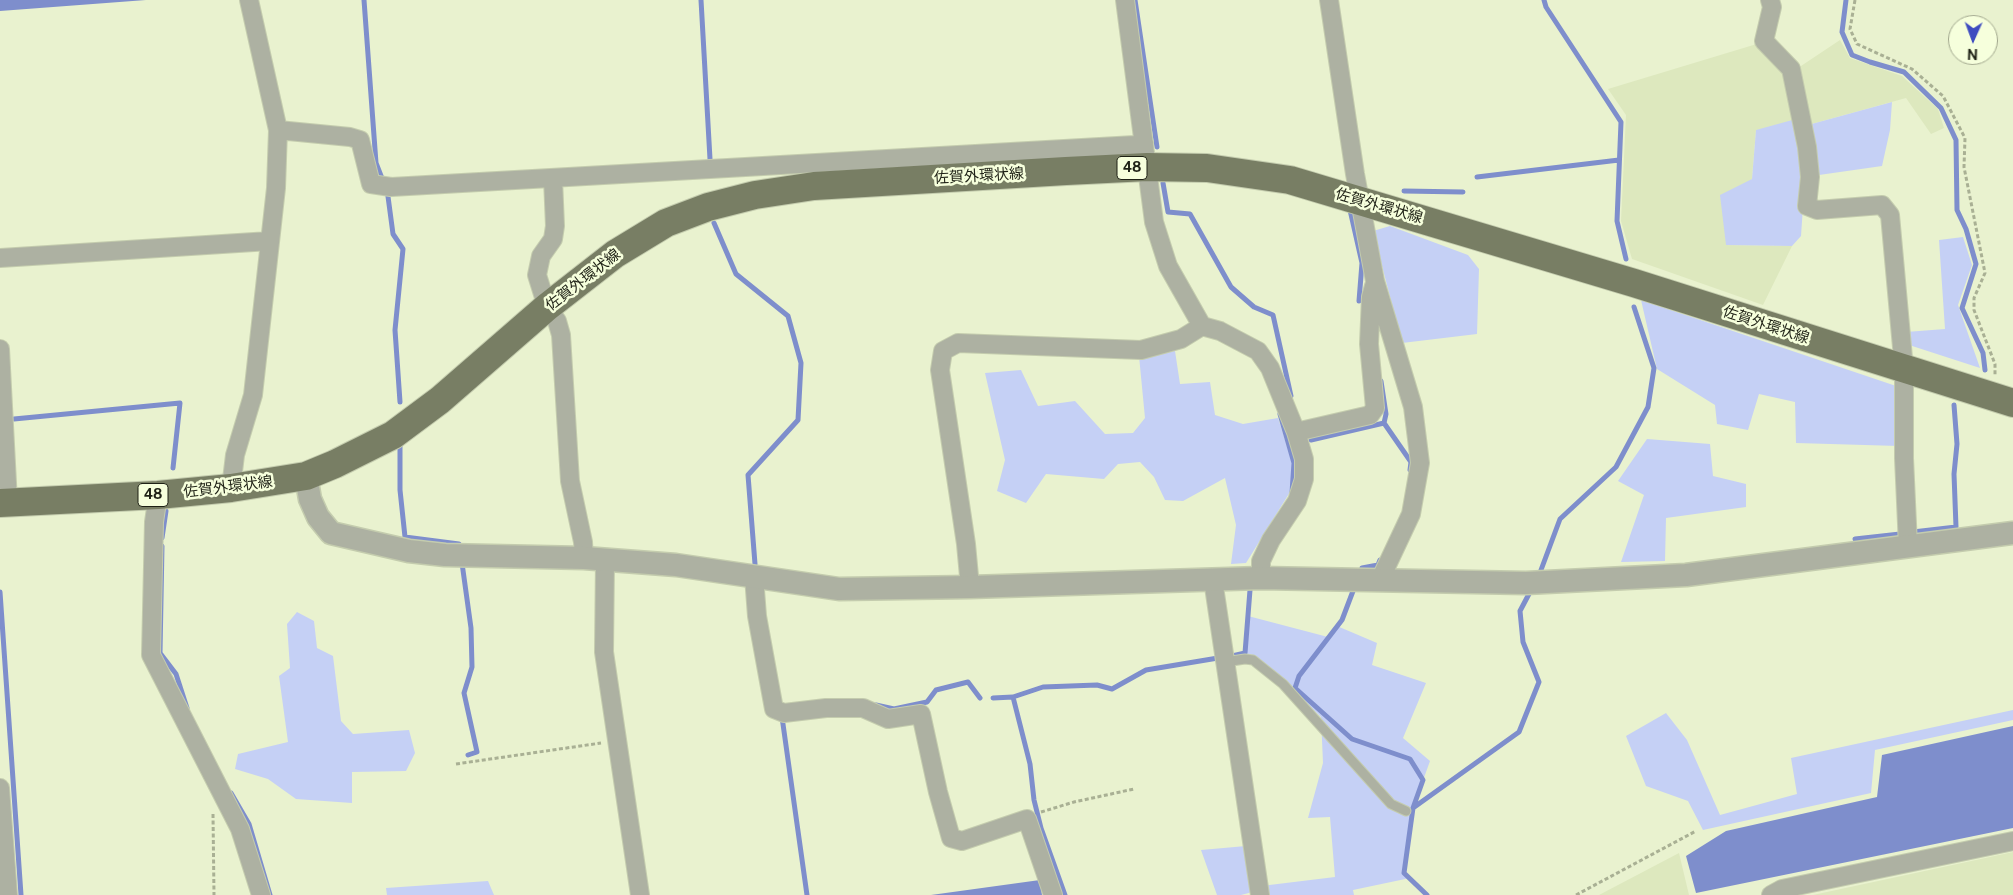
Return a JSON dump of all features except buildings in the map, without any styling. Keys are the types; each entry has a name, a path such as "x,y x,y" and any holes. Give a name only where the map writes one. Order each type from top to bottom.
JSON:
{"main road":[{"name":"佐賀外環状線","path":"4,503 158,495 231,488 306,476 336,464 392,435 440,400 547,307 615,254 666,223 708,207 754,195 814,186 1146,155 1207,168 1290,180 1634,283 2001,399"}],"street":[{"path":"231,488 236,455 252,395 276,188 278,130 249,0"},
{"path":"1125,0 1154,222 1168,266 1202,326 1220,331 1258,351 1270,368 1296,432 1304,459 1304,479 1297,502 1271,540 1262,561 1261,578"},
{"path":"1329,0 1359,200 1375,281 1412,407 1420,463 1411,514 1380,580"},
{"path":"1770,0 1772,7 1764,41 1791,69 1807,148 1810,176 1808,206 1817,210 1882,205 1890,215 1904,369 1904,458 1908,546"},
{"path":"278,130 350,137 360,140 371,184 386,187 1135,145 1146,155"},
{"path":"553,179 555,226 553,238 541,256 537,275 547,307 557,321 561,335 570,481 583,542 595,559 604,652 640,895"},
{"path":"0,258 270,241"},
{"path":"1296,432 1370,415 1374,408 1369,344 1370,297 1375,281"},
{"path":"970,587 966,544 940,370 943,351 958,343 1141,350 1181,339 1202,326"},
{"path":"0,349 4,503"},
{"path":"306,476 310,499 318,517 331,533 409,551 436,554 595,559 676,566 840,589 1261,578 1526,583 1686,575 2013,533"},
{"path":"158,495 154,522 151,655 240,829 261,895"},
{"path":"754,577 757,616 774,709 784,713 826,708 863,708 888,719 921,714 938,792 951,838 962,841 1027,819 1053,895"},
{"path":"1213,580 1259,895"},
{"path":"0,788 8,895"},
{"path":"1771,895 1782,889 2013,841"}],"lane":[{"path":"1225,662 1245,658 1253,660 1283,684 1391,804 1406,811"}],"path":[{"path":"1855,0 1850,29 1857,44 1912,69 1943,96 1965,138 1964,167 1985,273 1974,298 1974,310 1995,364 1994,381 2001,399"},
{"path":"456,764 617,740"},
{"path":"214,895 216,781"},
{"path":"1042,812 1074,802 1134,789"},
{"path":"1576,895 1696,831"}],"shaded area":[{"path":"1840,40 1850,58 1902,76 1938,109 1944,128 1931,134 1906,98 1808,125 1756,130 1752,179 1726,245 1792,246 1763,305 1632,259 1621,221 1626,115 1608,89 1760,43 1786,76"},
{"path":"1892,102 1890,130 1882,166 1805,177 1801,236 1792,246 1726,245 1720,195 1752,179 1756,130 1796,119 1808,125"},
{"path":"1390,226 1468,255 1479,269 1477,334 1402,343 1373,231"},
{"path":"1963,237 1972,265 1958,305 1980,368 1906,344 1906,332 1945,329 1939,240"},
{"path":"1641,300 1899,387 1899,446 1796,443 1795,402 1759,394 1748,430 1717,424 1715,405 1657,369"},
{"path":"1175,351 1180,384 1210,382 1215,415 1243,424 1278,418 1293,464 1290,492 1246,563 1231,564 1236,525 1225,478 1183,501 1165,500 1154,477 1140,462 1118,464 1104,479 1046,474 1026,503 997,491 1005,460 985,373 1021,370 1038,406 1075,401 1105,434 1133,433 1145,418 1139,356"},
{"path":"1647,439 1710,444 1713,476 1746,484 1746,507 1666,518 1665,561 1621,562 1644,495 1618,481"},
{"path":"297,612 314,621 317,648 333,656 341,721 353,734 409,730 415,753 406,771 352,772 352,803 296,799 268,779 235,769 238,754 288,742 279,676 290,668 287,624"},
{"path":"1248,616 1328,637 1337,626 1377,643 1372,665 1426,683 1403,738 1430,761 1413,808 1404,873 1410,878 1353,890 1354,895 1265,895 1264,889 1241,895 1217,895 1201,850 1246,846 1253,887 1335,877 1330,817 1308,818 1323,763 1321,717 1256,656 1245,653"},
{"path":"2013,710 2013,720 1875,750 1871,793 1703,830 1688,801 1646,786 1626,736 1666,713 1687,740 1720,815 1797,794 1791,758"},
{"path":"2013,852 2013,895 1813,895"},
{"path":"1679,853 1689,895 1599,895"},
{"path":"488,881 494,895 387,895 386,888"}],"water":[{"path":"0,0 146,0 0,11"},
{"path":"2013,726 2013,828 1696,893 1686,856 1726,831 1877,797 1882,755"},
{"path":"1040,880 1042,895 931,895"}],"waterway":[{"path":"364,0 376,163 383,181"},
{"path":"701,0 710,159"},
{"path":"1135,0 1157,147"},
{"path":"1544,0 1546,7 1621,122 1617,221 1626,259"},
{"path":"1846,0 1842,32 1852,55 1904,72 1941,108 1956,140 1957,210 1966,229 1976,264 1962,308 1983,353 1985,370"},
{"path":"1477,177 1619,160"},
{"path":"1163,183 1168,212 1190,214 1231,287 1254,307 1273,315 1291,396 1287,399"},
{"path":"387,189 393,234 403,249 395,330 400,402"},
{"path":"1404,191 1463,192"},
{"path":"1350,210 1362,263 1359,301"},
{"path":"714,223 736,274 788,316 801,363 798,420 748,475 755,564"},
{"path":"1541,570 1560,519 1616,467 1648,407 1654,368 1634,307"},
{"path":"1311,440 1384,423 1386,414 1381,381"},
{"path":"14,419 180,403 173,468"},
{"path":"1913,532 1956,527 1954,474 1957,444 1954,405"},
{"path":"1280,414 1294,463 1292,493"},
{"path":"1384,423 1411,462 1410,470"},
{"path":"400,446 400,490 405,537 459,544"},
{"path":"162,538 166,511"},
{"path":"1855,539 1900,534"},
{"path":"162,546 160,653 176,674 187,708"},
{"path":"1362,568 1378,565 1380,560"},
{"path":"462,563 471,628 472,667 464,693 477,752 468,755"},
{"path":"1232,656 1245,653 1250,590"},
{"path":"1353,591 1342,620 1299,676 1295,688 1352,739 1410,759 1423,780 1413,808"},
{"path":"0,592 21,895"},
{"path":"1427,895 1404,873 1413,808 1519,732 1539,682 1523,642 1520,611 1530,592"},
{"path":"1013,697 1043,687 1097,685 1112,689 1146,670 1218,658"},
{"path":"876,705 894,709 927,702 936,690 968,682 980,698"},
{"path":"993,698 1013,697 1030,764 1034,800 1041,828 1065,895"},
{"path":"782,717 807,895"},
{"path":"231,793 249,824 270,895"}]}
